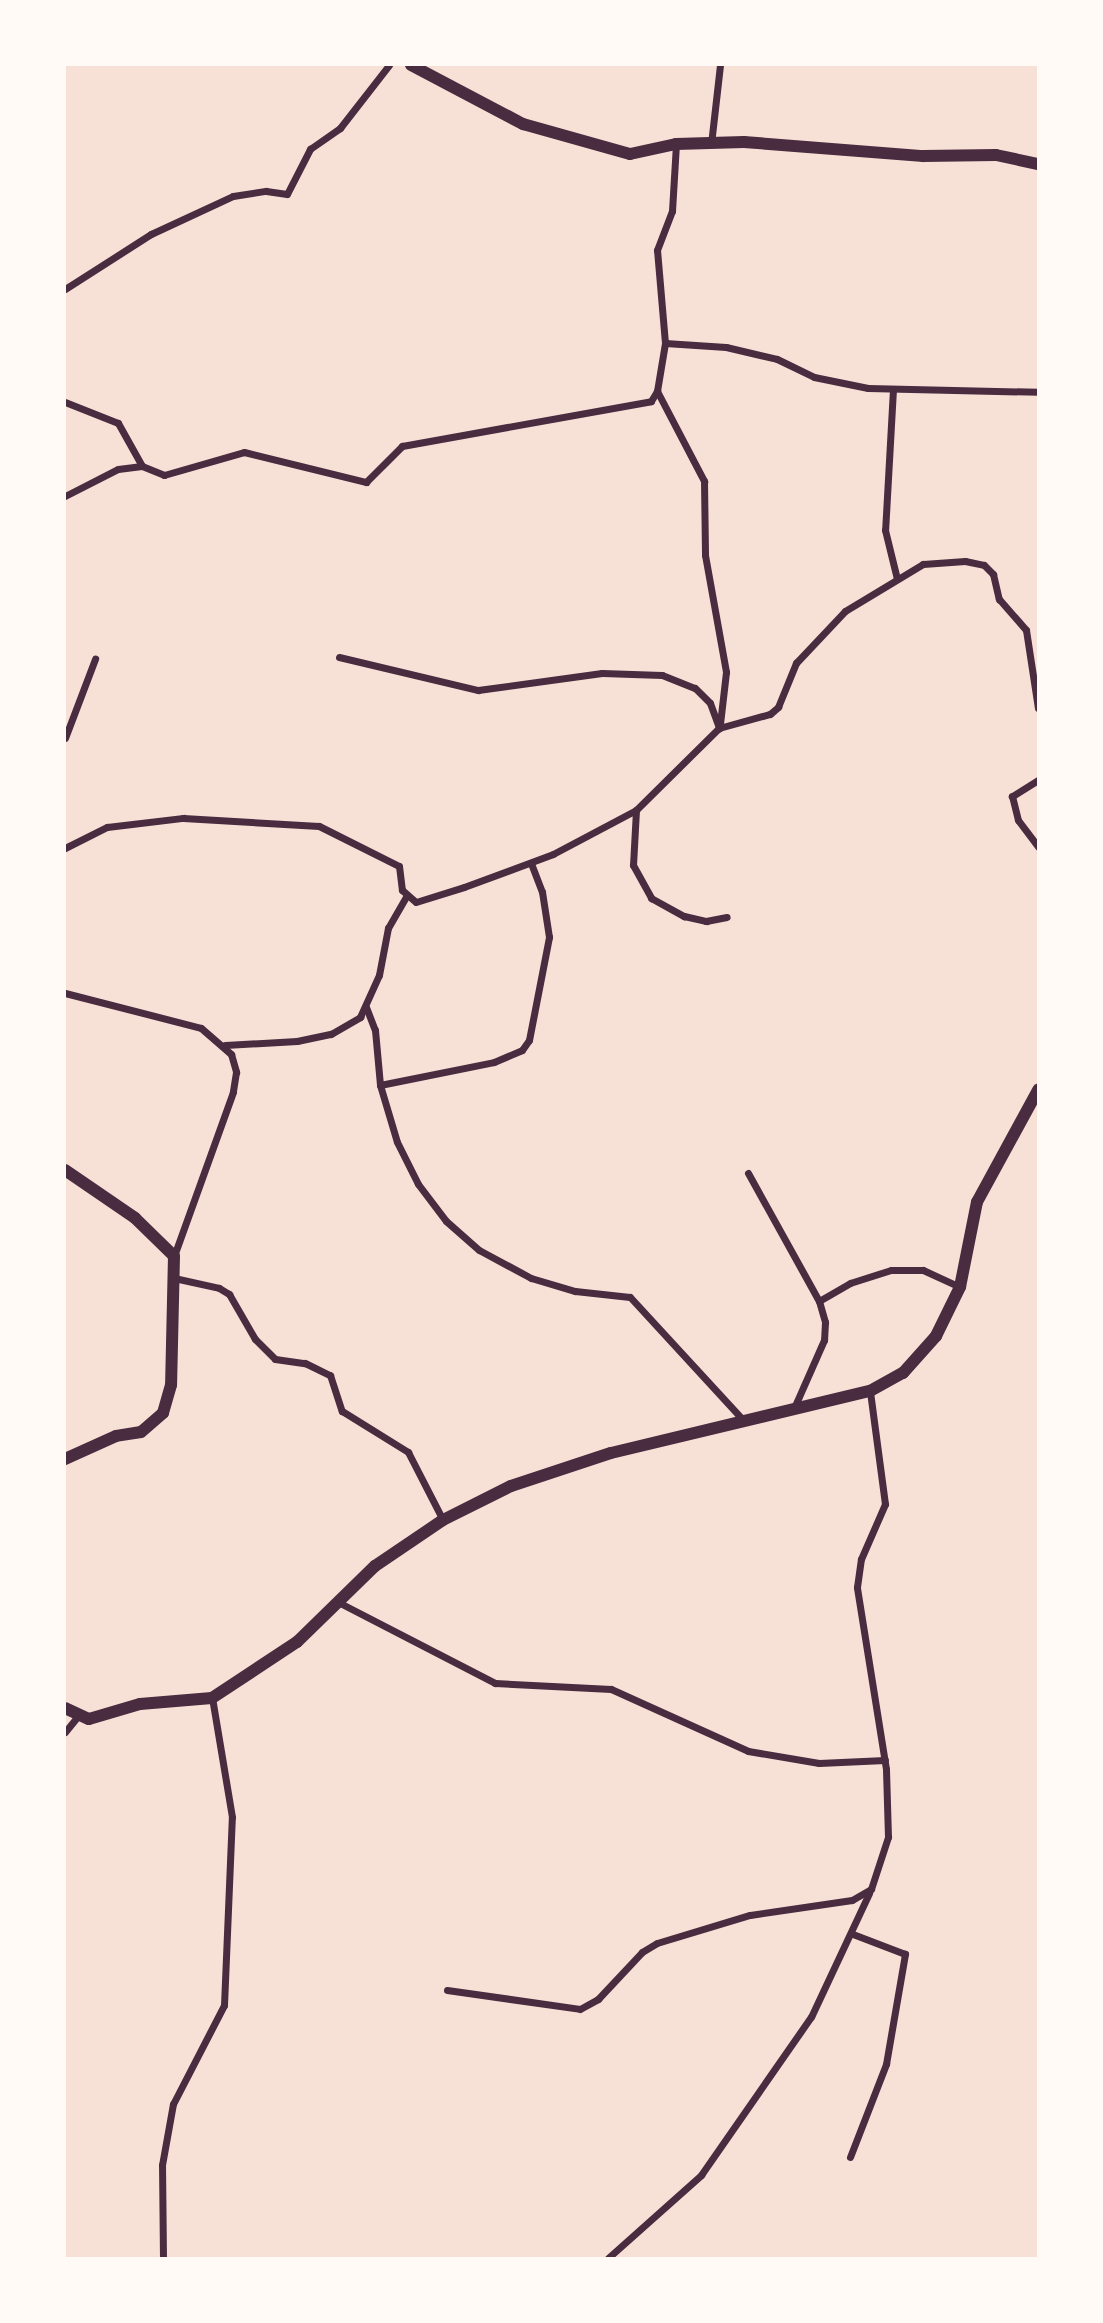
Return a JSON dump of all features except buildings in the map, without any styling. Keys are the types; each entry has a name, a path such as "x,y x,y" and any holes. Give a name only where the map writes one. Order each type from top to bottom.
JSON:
{"street":[{"path":"65,289 151,234 233,196 266,191 287,194 310,149 340,128 389,65"},
{"path":"411,65 523,124 630,154 676,144 996,155 1038,164"},
{"path":"711,145 720,65"},
{"path":"65,496 118,469 142,466 164,475 244,452 366,482 402,446 651,401 657,391 665,343 657,250 672,211 676,144"},
{"path":"665,343 726,347 777,359 814,377 893,389 1038,392"},
{"path":"893,389 884,530 897,579"},
{"path":"657,391 699,467 705,489 705,555 726,672 719,728"},
{"path":"65,402 118,423 142,466"},
{"path":"406,897 416,902 531,863 636,810 719,728 770,713 783,698 796,663 845,611 923,564 965,561 984,565 993,574 1006,611 1026,630 1038,708"},
{"path":"339,657 478,691 602,673 662,675 695,688 709,703 719,728"},
{"path":"65,738 95,659"},
{"path":"1038,780 1012,796 1018,820 1038,847"},
{"path":"636,810 633,865 651,898 684,916 706,921 727,917"},
{"path":"65,848 107,827 183,818 319,826 399,866 406,897 388,928 366,1007 350,1025 331,1034 297,1041 225,1045"},
{"path":"380,1085 494,1062 522,1050 529,1040 550,937 542,892 531,863"},
{"path":"65,993 201,1028 225,1045 235,1063 236,1083 174,1256 171,1385 163,1413 141,1432 116,1436 65,1459"},
{"path":"366,1007 375,1030 380,1085 407,1164 431,1203 462,1236 531,1278 575,1291 630,1297 744,1420"},
{"path":"65,1708 77,1717 101,1718 139,1704 212,1698 297,1642 374,1566 443,1520 560,1468 744,1420 870,1391 903,1373 921,1356 960,1287 977,1202 1038,1090"},
{"path":"65,1170 135,1218 174,1256"},
{"path":"748,1172 818,1301 824,1340 794,1408"},
{"path":"818,1301 850,1283 891,1270 923,1270 960,1287"},
{"path":"174,1278 219,1288 229,1294 255,1339 275,1359 305,1363 330,1375 342,1411 408,1452 443,1520"},
{"path":"608,2258 701,2175 811,2017 853,1934 888,1837 885,1760 857,1587 862,1559 885,1504 870,1391"},
{"path":"338,1602 495,1683 611,1689 748,1751 819,1763 885,1760"},
{"path":"163,2258 162,2165 173,2104 224,2005 232,1817 212,1698"},
{"path":"65,1732 77,1717"},
{"path":"447,1990 580,2009 598,1999 642,1952 657,1943 750,1915 852,1900 871,1889"},
{"path":"850,2157 886,2064 905,1954 853,1934"}]}
